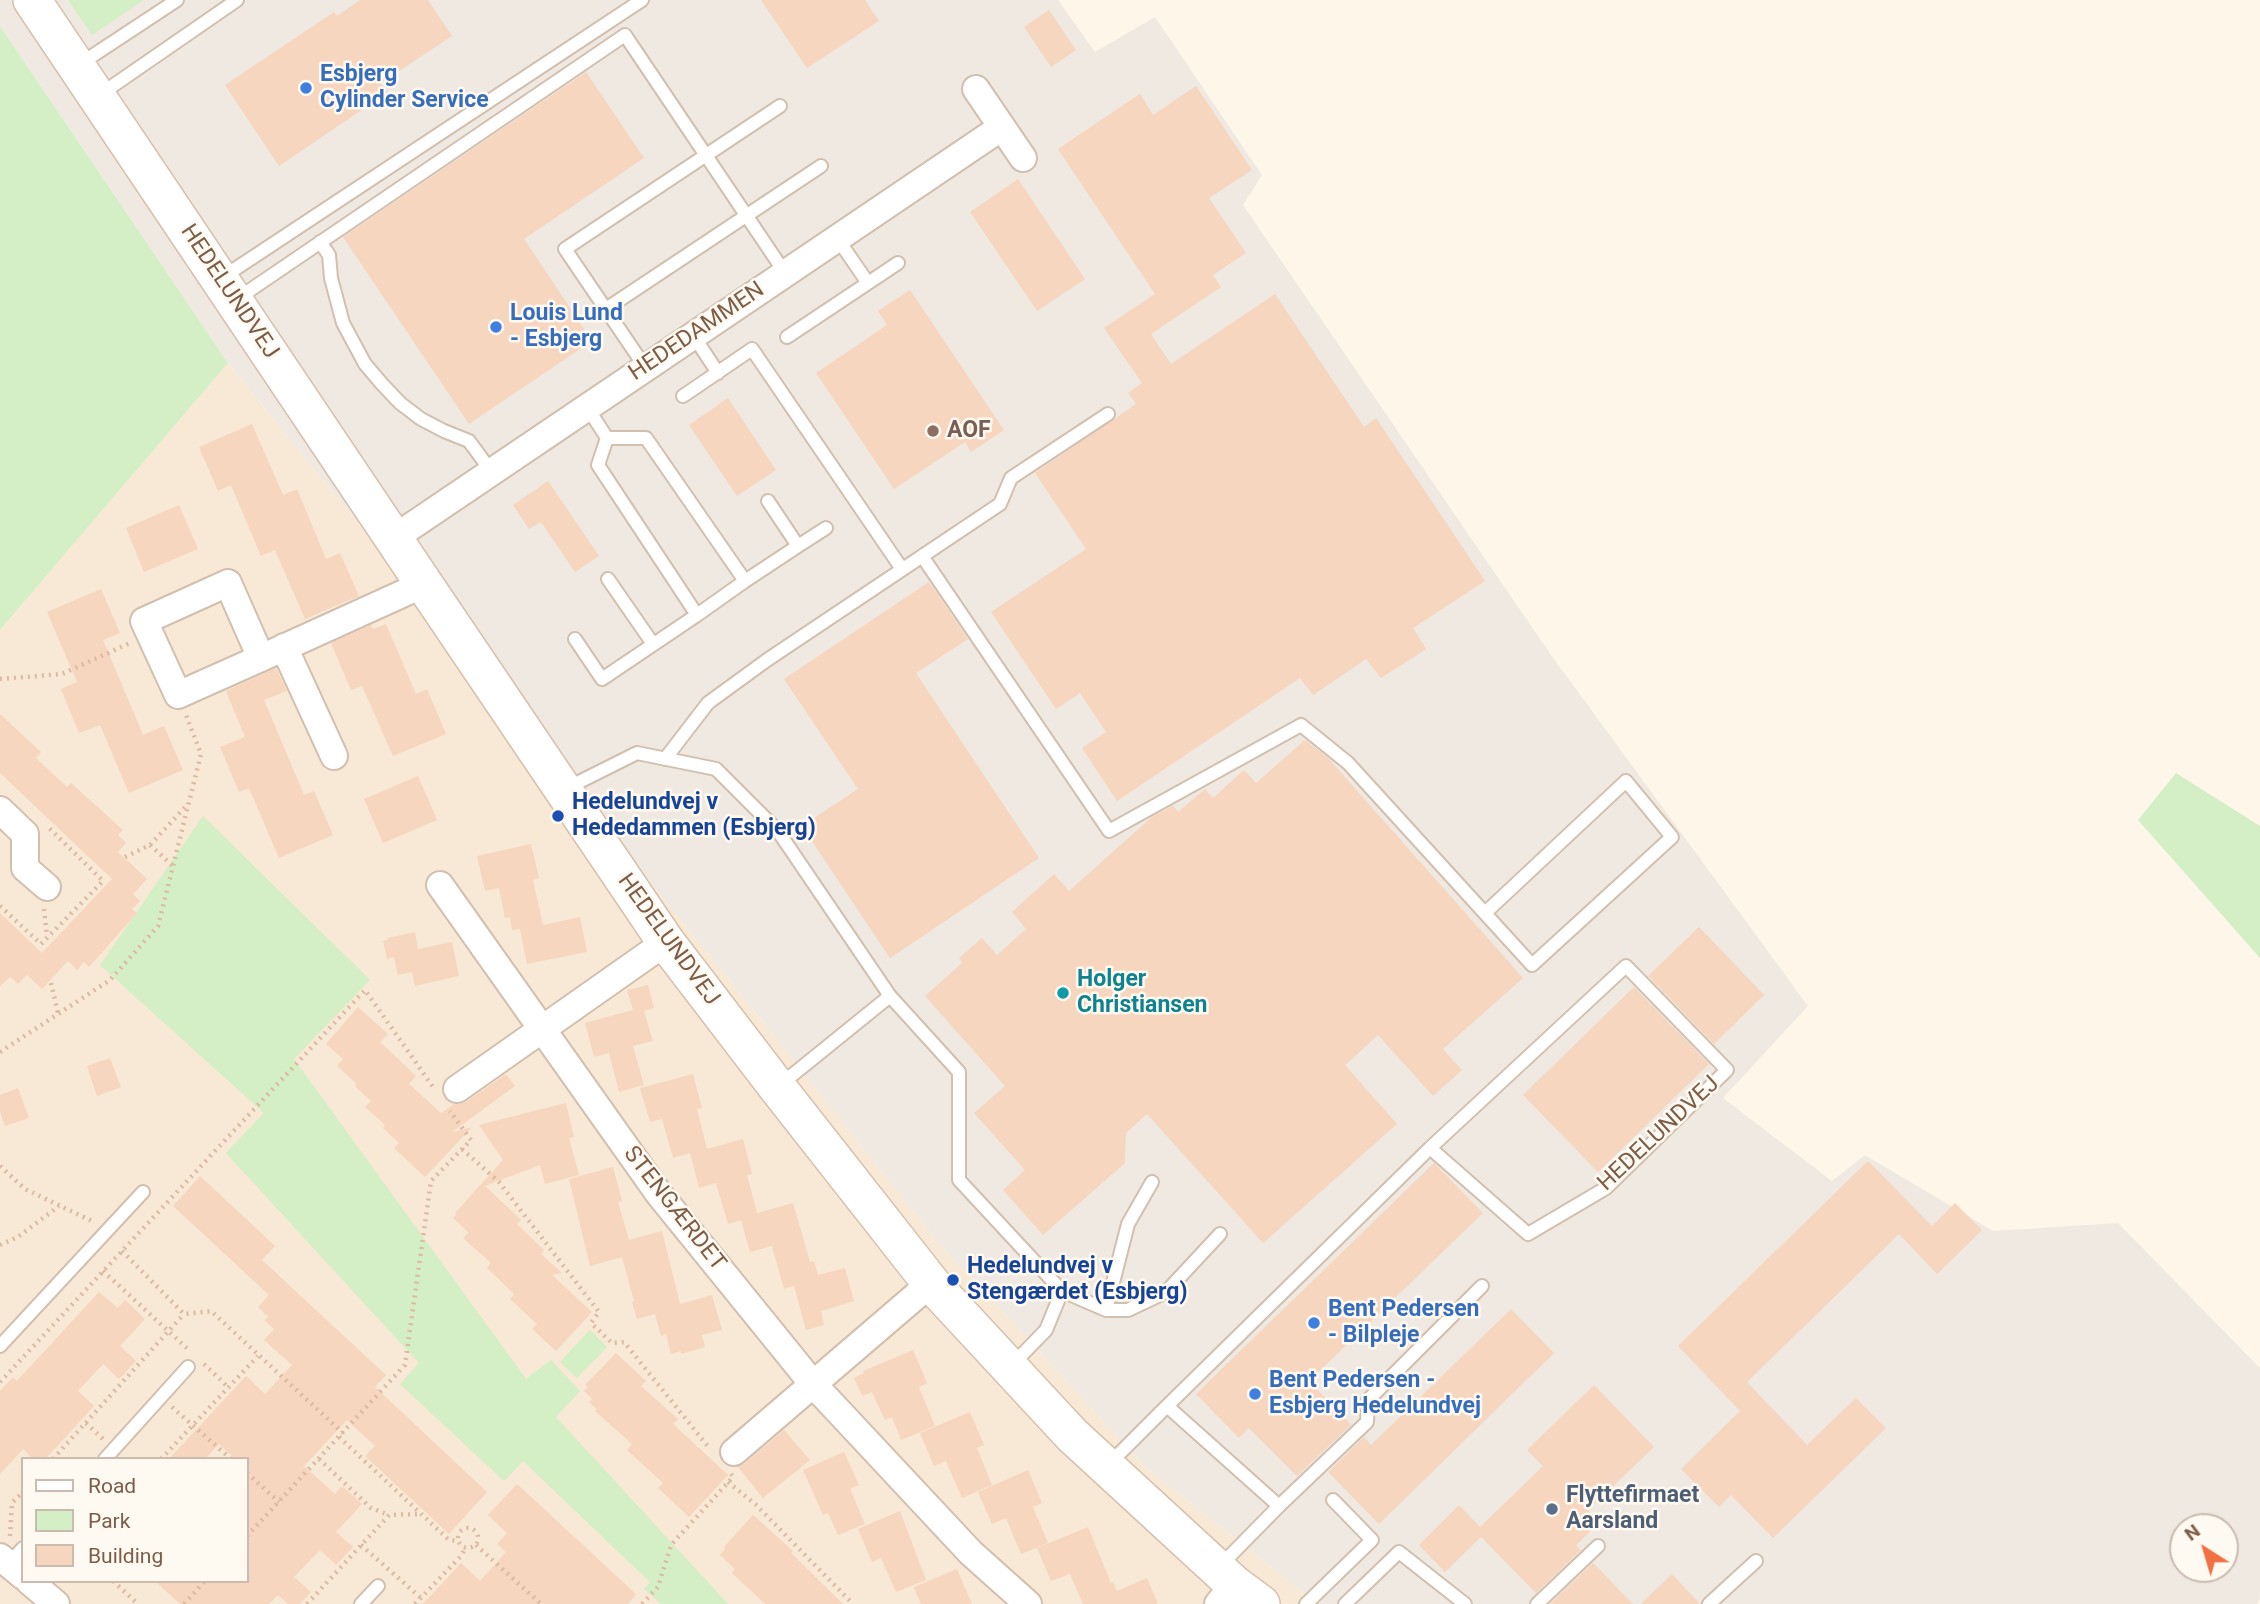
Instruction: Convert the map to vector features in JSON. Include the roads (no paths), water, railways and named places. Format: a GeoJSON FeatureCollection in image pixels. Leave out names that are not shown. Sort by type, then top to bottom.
{"type":"FeatureCollection","features":[{"type":"Feature","properties":{"kind":"street","name":"HEDELUNDVEJ"},"geometry":{"type":"LineString","coordinates":[[33,0],[666,942],[931,1283],[1072,1436],[1232,1590]]}},
{"type":"Feature","properties":{"kind":"street"},"geometry":{"type":"LineString","coordinates":[[976,89],[1023,158]]}},
{"type":"Feature","properties":{"kind":"street","name":"HEDEDAMMEN"},"geometry":{"type":"LineString","coordinates":[[394,538],[1002,127]]}},
{"type":"Feature","properties":{"kind":"street"},"geometry":{"type":"LineString","coordinates":[[334,756],[273,652],[228,583],[144,621],[178,695],[273,652],[424,584]]}},
{"type":"Feature","properties":{"kind":"street"},"geometry":{"type":"LineString","coordinates":[[0,810],[25,834],[24,868],[47,887]]}},
{"type":"Feature","properties":{"kind":"street","name":"STENGÆRDET"},"geometry":{"type":"LineString","coordinates":[[440,885],[659,1194],[813,1384],[971,1553],[1028,1604]]}},
{"type":"Feature","properties":{"kind":"street"},"geometry":{"type":"LineString","coordinates":[[447,1096],[666,942]]}},
{"type":"Feature","properties":{"kind":"street"},"geometry":{"type":"LineString","coordinates":[[725,1459],[931,1283]]}},
{"type":"Feature","properties":{"kind":"street"},"geometry":{"type":"LineString","coordinates":[[31,1583],[56,1604]]}},
{"type":"Feature","properties":{"kind":"lane"},"geometry":{"type":"LineString","coordinates":[[77,67],[177,0]]}},
{"type":"Feature","properties":{"kind":"lane"},"geometry":{"type":"LineString","coordinates":[[98,96],[237,0]]}},
{"type":"Feature","properties":{"kind":"lane"},"geometry":{"type":"LineString","coordinates":[[227,289],[642,0]]}},
{"type":"Feature","properties":{"kind":"lane"},"geometry":{"type":"LineString","coordinates":[[227,289],[320,242],[625,35],[785,273]]}},
{"type":"Feature","properties":{"kind":"lane"},"geometry":{"type":"LineString","coordinates":[[645,367],[565,249],[780,106]]}},
{"type":"Feature","properties":{"kind":"lane"},"geometry":{"type":"LineString","coordinates":[[606,309],[821,166]]}},
{"type":"Feature","properties":{"kind":"lane"},"geometry":{"type":"LineString","coordinates":[[837,238],[867,283]]}},
{"type":"Feature","properties":{"kind":"lane"},"geometry":{"type":"LineString","coordinates":[[320,242],[329,255],[331,278],[343,323],[365,364],[400,403],[444,431],[469,441],[491,471]]}},
{"type":"Feature","properties":{"kind":"lane"},"geometry":{"type":"LineString","coordinates":[[787,337],[898,263]]}},
{"type":"Feature","properties":{"kind":"lane"},"geometry":{"type":"LineString","coordinates":[[693,335],[718,373]]}},
{"type":"Feature","properties":{"kind":"lane"},"geometry":{"type":"LineString","coordinates":[[683,396],[752,349],[902,569]]}},
{"type":"Feature","properties":{"kind":"lane"},"geometry":{"type":"LineString","coordinates":[[587,406],[607,438]]}},
{"type":"Feature","properties":{"kind":"lane"},"geometry":{"type":"LineString","coordinates":[[664,759],[708,703],[767,660],[1000,504],[1011,478],[1108,414]]}},
{"type":"Feature","properties":{"kind":"lane"},"geometry":{"type":"LineString","coordinates":[[607,438],[646,438],[745,581]]}},
{"type":"Feature","properties":{"kind":"lane"},"geometry":{"type":"LineString","coordinates":[[607,438],[598,465],[697,615]]}},
{"type":"Feature","properties":{"kind":"lane"},"geometry":{"type":"LineString","coordinates":[[768,502],[798,546]]}},
{"type":"Feature","properties":{"kind":"lane"},"geometry":{"type":"LineString","coordinates":[[575,639],[602,680],[825,528]]}},
{"type":"Feature","properties":{"kind":"lane"},"geometry":{"type":"LineString","coordinates":[[922,556],[1108,831],[1301,725],[1348,763],[1532,965],[1672,837],[1626,781],[1485,913]]}},
{"type":"Feature","properties":{"kind":"lane"},"geometry":{"type":"LineString","coordinates":[[608,579],[653,644]]}},
{"type":"Feature","properties":{"kind":"lane"},"geometry":{"type":"LineString","coordinates":[[563,789],[637,753],[716,769],[778,831],[890,996],[959,1072],[959,1180],[1062,1291],[1106,1310],[1128,1310],[1166,1292],[1220,1234]]}},
{"type":"Feature","properties":{"kind":"lane","name":"HEDELUNDVEJ"},"geometry":{"type":"LineString","coordinates":[[1106,1467],[1430,1149],[1626,966],[1727,1070],[1605,1188],[1528,1234],[1430,1149]]}},
{"type":"Feature","properties":{"kind":"lane"},"geometry":{"type":"LineString","coordinates":[[778,1087],[890,996]]}},
{"type":"Feature","properties":{"kind":"lane"},"geometry":{"type":"LineString","coordinates":[[1106,1310],[1128,1224],[1152,1182]]}},
{"type":"Feature","properties":{"kind":"lane"},"geometry":{"type":"LineString","coordinates":[[0,1346],[143,1192]]}},
{"type":"Feature","properties":{"kind":"lane","name":"HEDELUNDVEJ"},"geometry":{"type":"LineString","coordinates":[[1232,1590],[1279,1506],[1367,1422],[1367,1400],[1482,1286]]}},
{"type":"Feature","properties":{"kind":"lane"},"geometry":{"type":"LineString","coordinates":[[1009,1368],[1046,1330],[1062,1291]]}},
{"type":"Feature","properties":{"kind":"lane"},"geometry":{"type":"LineString","coordinates":[[107,1457],[188,1367]]}},
{"type":"Feature","properties":{"kind":"lane"},"geometry":{"type":"LineString","coordinates":[[1167,1406],[1279,1506]]}},
{"type":"Feature","properties":{"kind":"lane"},"geometry":{"type":"LineString","coordinates":[[1306,1604],[1373,1540],[1333,1500]]}},
{"type":"Feature","properties":{"kind":"lane"},"geometry":{"type":"LineString","coordinates":[[1538,1604],[1598,1546]]}},
{"type":"Feature","properties":{"kind":"lane"},"geometry":{"type":"LineString","coordinates":[[1345,1604],[1399,1552],[1465,1604]]}},
{"type":"Feature","properties":{"kind":"lane"},"geometry":{"type":"LineString","coordinates":[[1709,1604],[1756,1561]]}},
{"type":"Feature","properties":{"kind":"lane"},"geometry":{"type":"LineString","coordinates":[[361,1604],[378,1586]]}},
{"type":"Feature","properties":{"kind":"place","name":"Esbjerg Cylinder Service"},"geometry":{"type":"Point","coordinates":[306,88]}},
{"type":"Feature","properties":{"kind":"place","name":"Louis Lund - Esbjerg"},"geometry":{"type":"Point","coordinates":[496,327]}},
{"type":"Feature","properties":{"kind":"place","name":"AOF"},"geometry":{"type":"Point","coordinates":[933,431]}},
{"type":"Feature","properties":{"kind":"place","name":"Hedelundvej v Hededammen (Esbjerg)"},"geometry":{"type":"Point","coordinates":[558,816]}},
{"type":"Feature","properties":{"kind":"place","name":"Holger Christiansen"},"geometry":{"type":"Point","coordinates":[1063,993]}},
{"type":"Feature","properties":{"kind":"place","name":"Hedelundvej v Stengærdet (Esbjerg)"},"geometry":{"type":"Point","coordinates":[953,1280]}},
{"type":"Feature","properties":{"kind":"place","name":"Bent Pedersen - Bilpleje"},"geometry":{"type":"Point","coordinates":[1314,1323]}},
{"type":"Feature","properties":{"kind":"place","name":"Bent Pedersen - Esbjerg Hedelundvej"},"geometry":{"type":"Point","coordinates":[1255,1394]}},
{"type":"Feature","properties":{"kind":"place","name":"Flyttefirmaet Aarsland"},"geometry":{"type":"Point","coordinates":[1552,1509]}}]}
